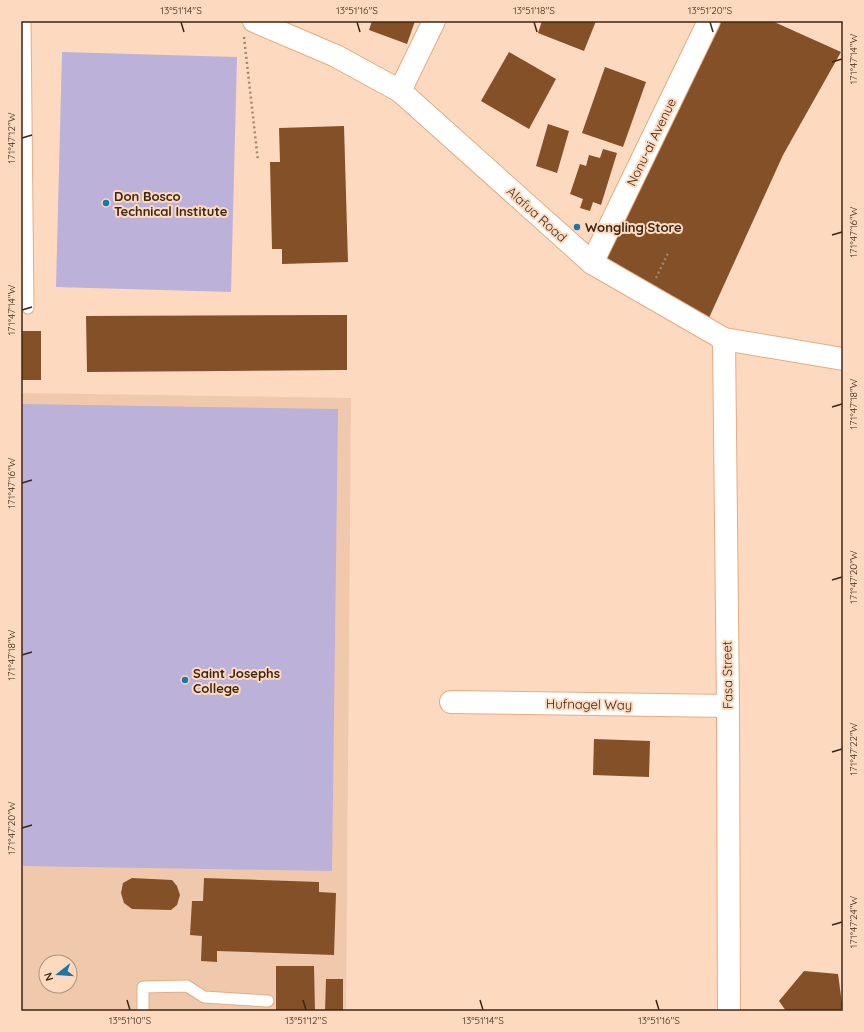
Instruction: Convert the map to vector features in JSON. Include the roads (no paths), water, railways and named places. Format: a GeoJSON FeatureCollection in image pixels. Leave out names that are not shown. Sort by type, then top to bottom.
{"type":"FeatureCollection","features":[{"type":"Feature","properties":{"kind":"street"},"geometry":{"type":"LineString","coordinates":[[400,91],[434,21]]}},
{"type":"Feature","properties":{"kind":"street","name":"Nonu-ai Avenue"},"geometry":{"type":"LineString","coordinates":[[592,263],[709,21]]}},
{"type":"Feature","properties":{"kind":"street","name":"Alafua Road"},"geometry":{"type":"LineString","coordinates":[[249,29],[336,56],[400,91],[592,263],[724,339],[843,359]]}},
{"type":"Feature","properties":{"kind":"street","name":"Fasa Street"},"geometry":{"type":"LineString","coordinates":[[724,339],[728,706],[729,1011]]}},
{"type":"Feature","properties":{"kind":"street","name":"Hufnagel Way"},"geometry":{"type":"LineString","coordinates":[[451,702],[728,706]]}},
{"type":"Feature","properties":{"kind":"lane"},"geometry":{"type":"LineString","coordinates":[[25,21],[24,205],[28,308]]}},
{"type":"Feature","properties":{"kind":"lane"},"geometry":{"type":"LineString","coordinates":[[143,1011],[143,987],[187,986],[204,997],[268,1001]]}},
{"type":"Feature","properties":{"kind":"place","name":"Don Bosco Technical Institute"},"geometry":{"type":"Point","coordinates":[106,203]}},
{"type":"Feature","properties":{"kind":"place","name":"Wongling Store"},"geometry":{"type":"Point","coordinates":[577,227]}},
{"type":"Feature","properties":{"kind":"place","name":"Saint Josephs College"},"geometry":{"type":"Point","coordinates":[185,680]}}]}
